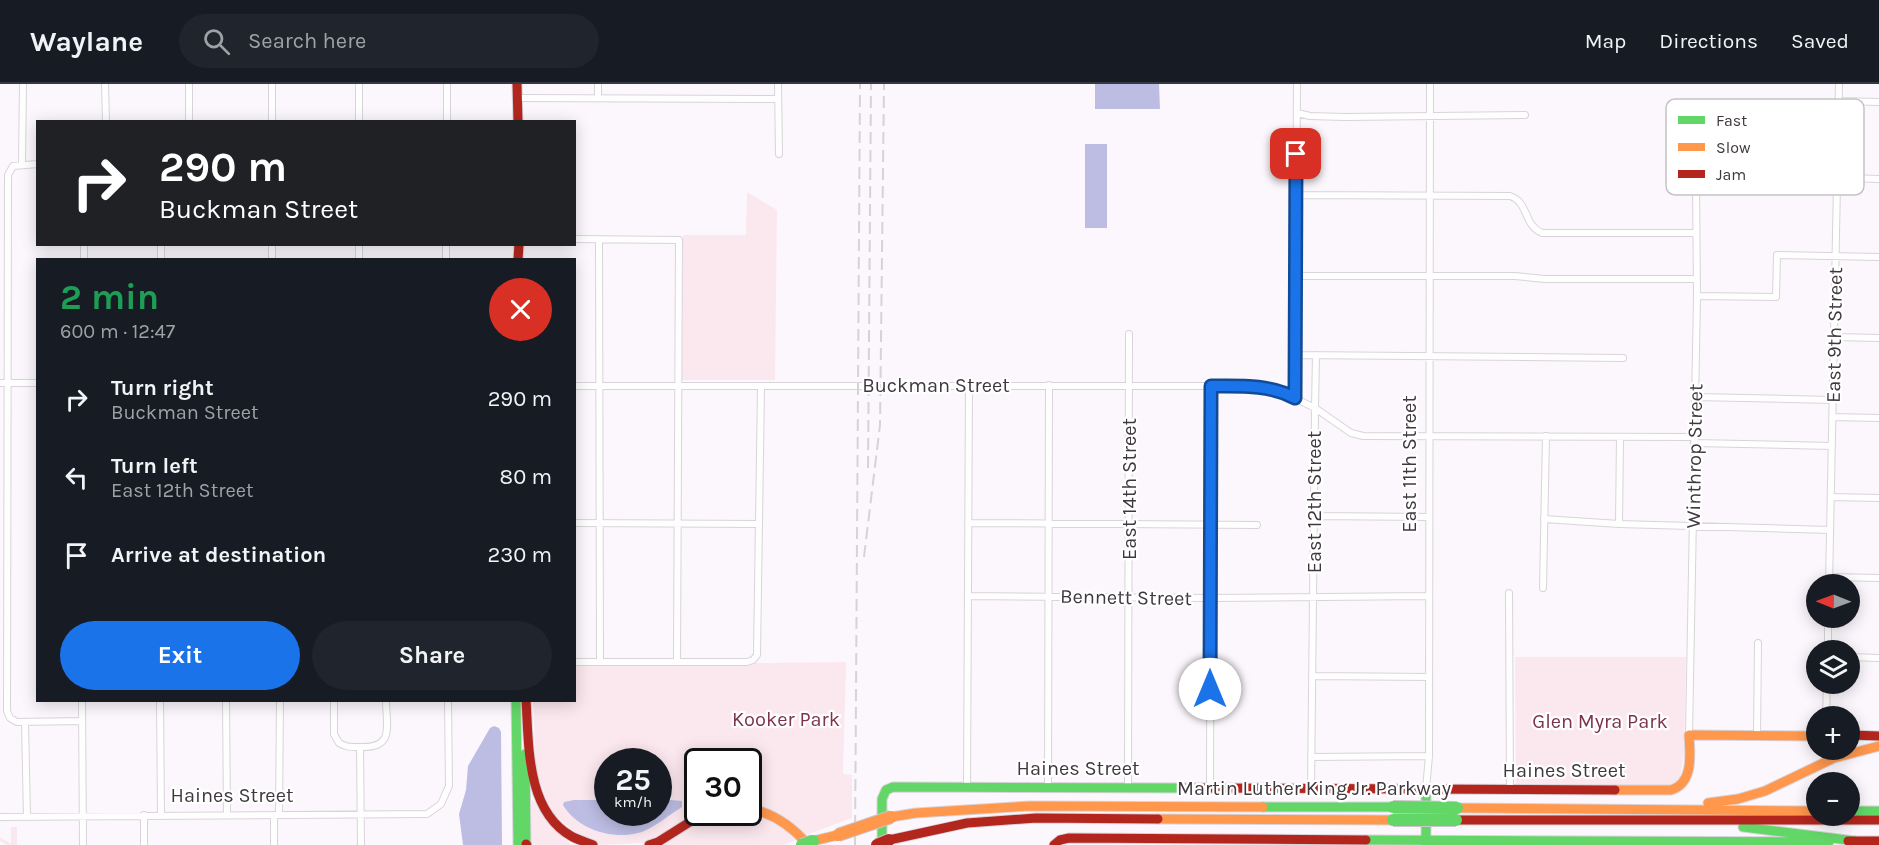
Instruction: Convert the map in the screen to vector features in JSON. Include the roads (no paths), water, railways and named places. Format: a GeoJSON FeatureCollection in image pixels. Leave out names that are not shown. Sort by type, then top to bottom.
{"type":"FeatureCollection","features":[{"type":"Feature","properties":{"kind":"main road"},"geometry":{"type":"LineString","coordinates":[[517,84],[518,120]]}},
{"type":"Feature","properties":{"kind":"main road"},"geometry":{"type":"LineString","coordinates":[[516,702],[518,830],[524,845]]}},
{"type":"Feature","properties":{"kind":"main road"},"geometry":{"type":"LineString","coordinates":[[524,845],[525,702]]}},
{"type":"Feature","properties":{"kind":"main road"},"geometry":{"type":"LineString","coordinates":[[525,702],[533,780],[537,796],[556,826],[581,845]]}},
{"type":"Feature","properties":{"kind":"main road"},"geometry":{"type":"LineString","coordinates":[[1689,735],[1806,736]]}},
{"type":"Feature","properties":{"kind":"main road","name":"Haines Street"},"geometry":{"type":"LineString","coordinates":[[883,843],[882,799],[889,788],[1676,790],[1681,788],[1686,780],[1689,735]]}},
{"type":"Feature","properties":{"kind":"main road"},"geometry":{"type":"LineString","coordinates":[[1860,735],[1879,736]]}},
{"type":"Feature","properties":{"kind":"main road"},"geometry":{"type":"LineString","coordinates":[[1649,809],[1724,801],[1751,795],[1772,788],[1834,758],[1879,746]]}},
{"type":"Feature","properties":{"kind":"main road","name":"East 11th Street"},"geometry":{"type":"LineString","coordinates":[[1426,789],[1426,842]]}},
{"type":"Feature","properties":{"kind":"main road","name":"Martin Luther King Jr. Parkway"},"geometry":{"type":"LineString","coordinates":[[810,844],[891,817],[1030,806],[1393,814]]}},
{"type":"Feature","properties":{"kind":"main road","name":"Martin Luther King Jr. Parkway"},"geometry":{"type":"LineString","coordinates":[[883,843],[967,824],[1036,818],[1457,814],[1649,809],[1806,811]]}},
{"type":"Feature","properties":{"kind":"main road"},"geometry":{"type":"LineString","coordinates":[[1860,811],[1879,811]]}},
{"type":"Feature","properties":{"kind":"main road"},"geometry":{"type":"LineString","coordinates":[[762,812],[786,823],[810,844]]}},
{"type":"Feature","properties":{"kind":"main road","name":"Martin Luther King Jr. Parkway"},"geometry":{"type":"LineString","coordinates":[[1457,814],[1700,821],[1879,820]]}},
{"type":"Feature","properties":{"kind":"main road"},"geometry":{"type":"LineString","coordinates":[[1700,821],[1816,838],[1855,841]]}},
{"type":"Feature","properties":{"kind":"main road"},"geometry":{"type":"LineString","coordinates":[[649,845],[684,826]]}},
{"type":"Feature","properties":{"kind":"main road"},"geometry":{"type":"LineString","coordinates":[[569,836],[593,845]]}},
{"type":"Feature","properties":{"kind":"main road"},"geometry":{"type":"LineString","coordinates":[[1054,845],[1060,840],[1069,838],[1127,842],[1879,841]]}},
{"type":"Feature","properties":{"kind":"street"},"geometry":{"type":"LineString","coordinates":[[22,164],[23,84]]}},
{"type":"Feature","properties":{"kind":"street"},"geometry":{"type":"LineString","coordinates":[[105,84],[106,120]]}},
{"type":"Feature","properties":{"kind":"street"},"geometry":{"type":"LineString","coordinates":[[189,84],[189,120]]}},
{"type":"Feature","properties":{"kind":"street"},"geometry":{"type":"LineString","coordinates":[[272,84],[272,120]]}},
{"type":"Feature","properties":{"kind":"street"},"geometry":{"type":"LineString","coordinates":[[360,84],[360,120]]}},
{"type":"Feature","properties":{"kind":"street"},"geometry":{"type":"LineString","coordinates":[[447,84],[447,120]]}},
{"type":"Feature","properties":{"kind":"street"},"geometry":{"type":"LineString","coordinates":[[598,84],[598,99]]}},
{"type":"Feature","properties":{"kind":"street"},"geometry":{"type":"LineString","coordinates":[[778,84],[779,154]]}},
{"type":"Feature","properties":{"kind":"street"},"geometry":{"type":"LineString","coordinates":[[1295,398],[1297,84]]}},
{"type":"Feature","properties":{"kind":"street","name":"East 11th Street"},"geometry":{"type":"LineString","coordinates":[[1426,789],[1429,756],[1430,84]]}},
{"type":"Feature","properties":{"kind":"street"},"geometry":{"type":"LineString","coordinates":[[518,98],[778,99]]}},
{"type":"Feature","properties":{"kind":"street"},"geometry":{"type":"LineString","coordinates":[[1864,102],[1879,102]]}},
{"type":"Feature","properties":{"kind":"street"},"geometry":{"type":"LineString","coordinates":[[1297,113],[1310,116],[1525,115]]}},
{"type":"Feature","properties":{"kind":"street"},"geometry":{"type":"LineString","coordinates":[[36,164],[13,166],[8,175],[7,711],[10,718],[25,722],[82,722]]}},
{"type":"Feature","properties":{"kind":"street"},"geometry":{"type":"LineString","coordinates":[[1864,179],[1879,179]]}},
{"type":"Feature","properties":{"kind":"street"},"geometry":{"type":"LineString","coordinates":[[1296,195],[1510,196],[1522,203],[1530,224],[1542,232],[1696,234]]}},
{"type":"Feature","properties":{"kind":"street","name":"Winthrop Street"},"geometry":{"type":"LineString","coordinates":[[1689,735],[1697,296],[1695,195]]}},
{"type":"Feature","properties":{"kind":"street","name":"East 9th Street"},"geometry":{"type":"LineString","coordinates":[[1829,574],[1838,195]]}},
{"type":"Feature","properties":{"kind":"street"},"geometry":{"type":"LineString","coordinates":[[576,239],[679,240],[677,662]]}},
{"type":"Feature","properties":{"kind":"street"},"geometry":{"type":"LineString","coordinates":[[599,240],[600,662]]}},
{"type":"Feature","properties":{"kind":"street"},"geometry":{"type":"LineString","coordinates":[[1697,296],[1776,297],[1777,255],[1879,257]]}},
{"type":"Feature","properties":{"kind":"street"},"geometry":{"type":"LineString","coordinates":[[1296,276],[1696,279]]}},
{"type":"Feature","properties":{"kind":"street","name":"East 14th Street"},"geometry":{"type":"LineString","coordinates":[[1128,787],[1129,334]]}},
{"type":"Feature","properties":{"kind":"street"},"geometry":{"type":"LineString","coordinates":[[1834,337],[1879,338]]}},
{"type":"Feature","properties":{"kind":"street"},"geometry":{"type":"LineString","coordinates":[[1295,355],[1623,358]]}},
{"type":"Feature","properties":{"kind":"street"},"geometry":{"type":"LineString","coordinates":[[1316,355],[1315,408],[1352,433],[1363,436],[1620,437],[1832,446]]}},
{"type":"Feature","properties":{"kind":"street"},"geometry":{"type":"LineString","coordinates":[[0,383],[36,383]]}},
{"type":"Feature","properties":{"kind":"street"},"geometry":{"type":"LineString","coordinates":[[967,787],[969,385]]}},
{"type":"Feature","properties":{"kind":"street"},"geometry":{"type":"LineString","coordinates":[[1048,385],[1048,788]]}},
{"type":"Feature","properties":{"kind":"street","name":"Buckman Street"},"geometry":{"type":"LineString","coordinates":[[576,386],[1211,386],[1262,387],[1295,398]]}},
{"type":"Feature","properties":{"kind":"street"},"geometry":{"type":"LineString","coordinates":[[1210,788],[1211,386]]}},
{"type":"Feature","properties":{"kind":"street"},"geometry":{"type":"LineString","coordinates":[[576,662],[747,662],[753,660],[757,655],[760,387]]}},
{"type":"Feature","properties":{"kind":"street"},"geometry":{"type":"LineString","coordinates":[[1695,397],[1833,400]]}},
{"type":"Feature","properties":{"kind":"street","name":"East 12th Street"},"geometry":{"type":"LineString","coordinates":[[1295,398],[1315,408],[1311,789]]}},
{"type":"Feature","properties":{"kind":"street"},"geometry":{"type":"LineString","coordinates":[[1832,417],[1879,418]]}},
{"type":"Feature","properties":{"kind":"street"},"geometry":{"type":"LineString","coordinates":[[1543,588],[1546,436]]}},
{"type":"Feature","properties":{"kind":"street"},"geometry":{"type":"LineString","coordinates":[[1619,524],[1620,437]]}},
{"type":"Feature","properties":{"kind":"street"},"geometry":{"type":"LineString","coordinates":[[1831,497],[1879,498]]}},
{"type":"Feature","properties":{"kind":"street"},"geometry":{"type":"LineString","coordinates":[[1314,516],[1429,517]]}},
{"type":"Feature","properties":{"kind":"street"},"geometry":{"type":"LineString","coordinates":[[1544,519],[1619,524],[1830,530]]}},
{"type":"Feature","properties":{"kind":"street"},"geometry":{"type":"LineString","coordinates":[[576,523],[758,524]]}},
{"type":"Feature","properties":{"kind":"street"},"geometry":{"type":"LineString","coordinates":[[968,523],[1257,525]]}},
{"type":"Feature","properties":{"kind":"street"},"geometry":{"type":"LineString","coordinates":[[1860,578],[1879,578]]}},
{"type":"Feature","properties":{"kind":"street"},"geometry":{"type":"LineString","coordinates":[[1509,593],[1510,789]]}},
{"type":"Feature","properties":{"kind":"street","name":"Bennett Street"},"geometry":{"type":"LineString","coordinates":[[968,596],[1211,598],[1428,596]]}},
{"type":"Feature","properties":{"kind":"street"},"geometry":{"type":"LineString","coordinates":[[1757,736],[1758,643]]}},
{"type":"Feature","properties":{"kind":"street"},"geometry":{"type":"LineString","coordinates":[[1860,657],[1879,658]]}},
{"type":"Feature","properties":{"kind":"street"},"geometry":{"type":"LineString","coordinates":[[1312,676],[1429,677]]}},
{"type":"Feature","properties":{"kind":"street"},"geometry":{"type":"LineString","coordinates":[[82,702],[82,845]]}},
{"type":"Feature","properties":{"kind":"street"},"geometry":{"type":"LineString","coordinates":[[160,702],[161,815]]}},
{"type":"Feature","properties":{"kind":"street"},"geometry":{"type":"LineString","coordinates":[[226,702],[227,815]]}},
{"type":"Feature","properties":{"kind":"street"},"geometry":{"type":"LineString","coordinates":[[274,845],[280,702]]}},
{"type":"Feature","properties":{"kind":"street"},"geometry":{"type":"LineString","coordinates":[[334,702],[336,739],[343,746],[360,747],[378,746],[384,739],[386,702]]}},
{"type":"Feature","properties":{"kind":"street","name":"Haines Street"},"geometry":{"type":"LineString","coordinates":[[0,817],[427,813],[441,804],[449,786],[448,702]]}},
{"type":"Feature","properties":{"kind":"street"},"geometry":{"type":"LineString","coordinates":[[25,722],[27,817]]}},
{"type":"Feature","properties":{"kind":"street"},"geometry":{"type":"LineString","coordinates":[[360,747],[361,845]]}},
{"type":"Feature","properties":{"kind":"street"},"geometry":{"type":"LineString","coordinates":[[1311,757],[1429,756]]}},
{"type":"Feature","properties":{"kind":"street"},"geometry":{"type":"LineString","coordinates":[[144,815],[144,845]]}},
{"type":"Feature","properties":{"kind":"water"},"geometry":{"type":"Polygon","coordinates":[[[1095,84],[1159,84],[1160,109],[1095,109],[1095,84]]]}},
{"type":"Feature","properties":{"kind":"water"},"geometry":{"type":"Polygon","coordinates":[[[1085,144],[1107,144],[1107,228],[1085,228],[1085,144]]]}},
{"type":"Feature","properties":{"kind":"water"},"geometry":{"type":"Polygon","coordinates":[[[494,726],[501,732],[502,845],[463,845],[459,814],[466,790],[468,766],[490,728],[494,726]]]}},
{"type":"Feature","properties":{"kind":"water"},"geometry":{"type":"Polygon","coordinates":[[[594,800],[594,826],[654,826],[642,832],[620,835],[598,831],[578,821],[563,805],[564,802],[594,800]]]}},
{"type":"Feature","properties":{"kind":"water"},"geometry":{"type":"Polygon","coordinates":[[[672,800],[682,801],[682,807],[672,814],[672,800]]]}},
{"type":"Feature","properties":{"kind":"railway"},"geometry":{"type":"LineString","coordinates":[[855,845],[860,84]]}},
{"type":"Feature","properties":{"kind":"railway"},"geometry":{"type":"LineString","coordinates":[[868,468],[871,84]]}},
{"type":"Feature","properties":{"kind":"railway"},"geometry":{"type":"LineString","coordinates":[[864,557],[880,425],[884,84]]}},
{"type":"Feature","properties":{"kind":"park label","name":"Kooker Park"},"geometry":{"type":"Point","coordinates":[786,719]}},
{"type":"Feature","properties":{"kind":"park label","name":"Glen Myra Park"},"geometry":{"type":"Point","coordinates":[1600,721]}}]}
